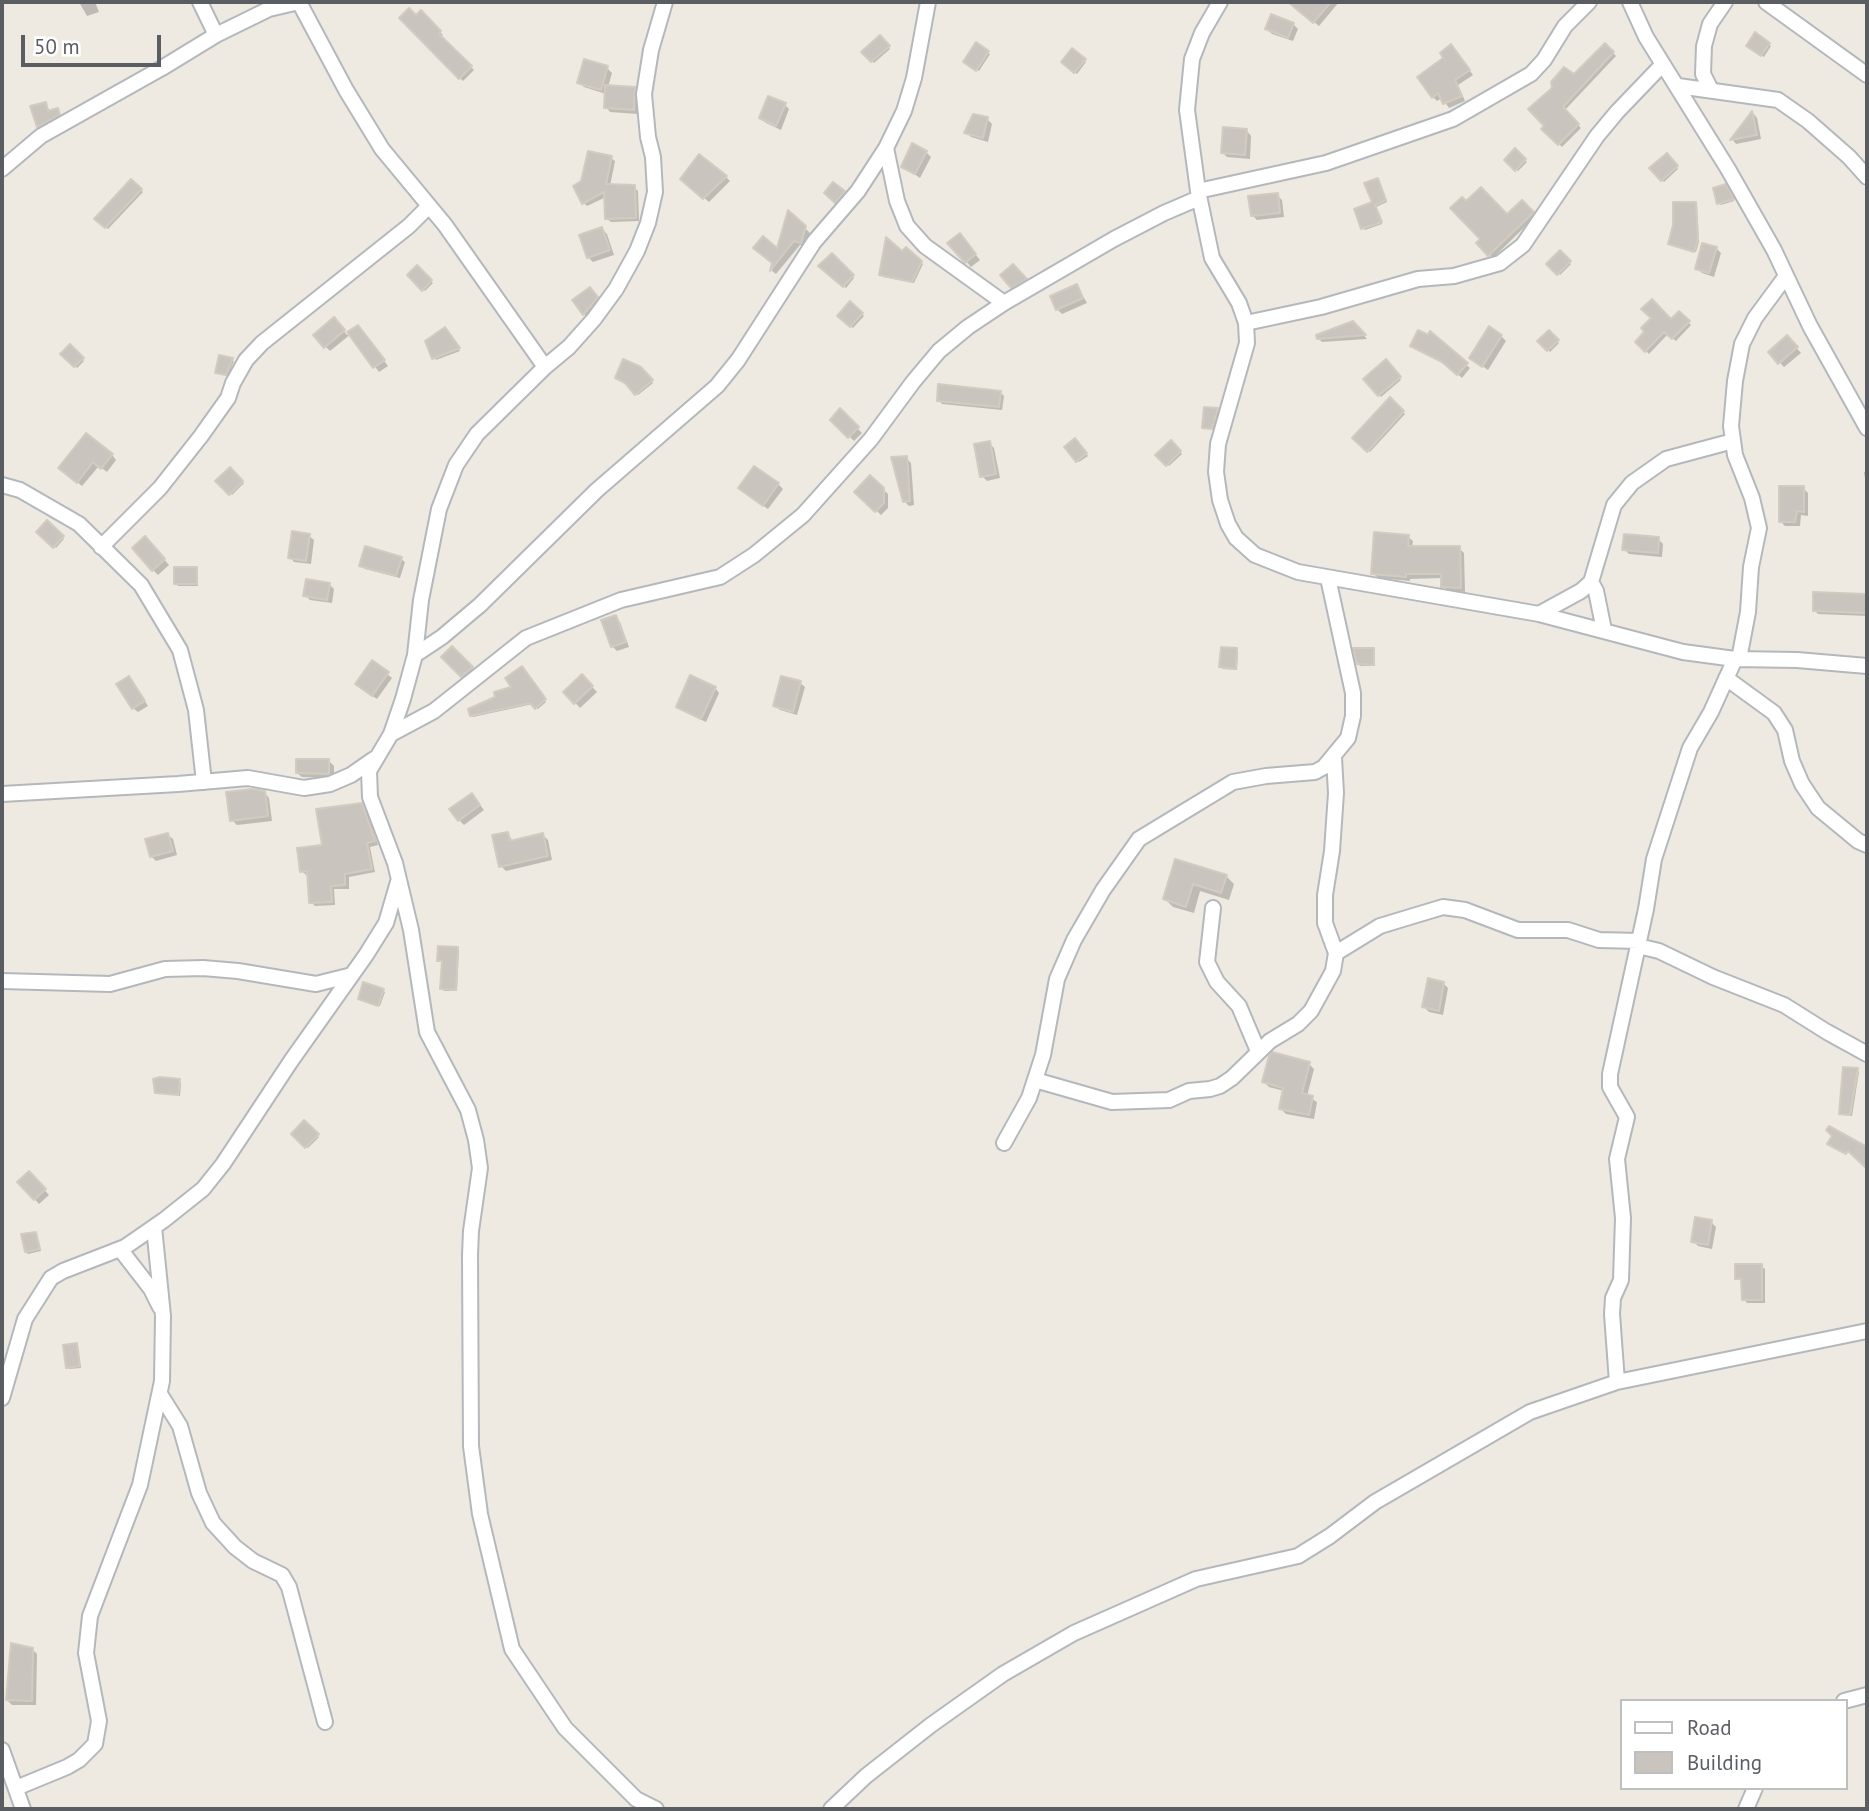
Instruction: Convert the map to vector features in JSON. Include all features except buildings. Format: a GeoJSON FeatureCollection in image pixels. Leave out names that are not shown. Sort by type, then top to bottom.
{"type":"FeatureCollection","features":[{"type":"Feature","properties":{"kind":"street"},"geometry":{"type":"LineString","coordinates":[[200,2],[216,35]]}},
{"type":"Feature","properties":{"kind":"street"},"geometry":{"type":"LineString","coordinates":[[2,169],[41,136],[216,35],[269,9],[299,2],[346,90],[382,149],[477,268],[545,368]]}},
{"type":"Feature","properties":{"kind":"street"},"geometry":{"type":"LineString","coordinates":[[656,1809],[636,1799],[565,1728],[512,1649],[480,1514],[471,1446],[470,1255],[480,1168],[477,1140],[468,1110],[427,1032],[411,930],[399,880],[370,797],[369,771],[391,734],[415,655],[421,600],[436,521],[456,464],[477,434],[569,347],[616,289],[637,251],[648,223],[655,192],[644,94],[651,50],[665,2]]}},
{"type":"Feature","properties":{"kind":"street"},"geometry":{"type":"LineString","coordinates":[[415,655],[480,605],[597,490],[717,386],[738,360],[814,242],[858,191],[886,148],[904,111],[914,78],[929,2]]}},
{"type":"Feature","properties":{"kind":"street"},"geometry":{"type":"LineString","coordinates":[[1220,2],[1202,33],[1192,59],[1188,110],[1199,195],[1212,258],[1239,303],[1246,323],[1247,343],[1219,444],[1216,472],[1220,500],[1236,538],[1255,555],[1298,572],[1539,614],[1683,652],[1737,659],[1797,660],[1867,666]]}},
{"type":"Feature","properties":{"kind":"street"},"geometry":{"type":"LineString","coordinates":[[391,734],[434,711],[526,638],[621,600],[720,577],[754,555],[803,515],[871,439],[939,351],[1003,303],[1114,239],[1199,195],[1326,163],[1453,119],[1531,74],[1544,60],[1565,26],[1589,2]]}},
{"type":"Feature","properties":{"kind":"street"},"geometry":{"type":"LineString","coordinates":[[1630,2],[1646,37],[1728,169],[1867,428]]}},
{"type":"Feature","properties":{"kind":"street"},"geometry":{"type":"LineString","coordinates":[[1712,90],[1703,74],[1704,46],[1710,24],[1725,2]]}},
{"type":"Feature","properties":{"kind":"street"},"geometry":{"type":"LineString","coordinates":[[1766,2],[1867,75]]}},
{"type":"Feature","properties":{"kind":"street"},"geometry":{"type":"LineString","coordinates":[[1246,323],[1321,307],[1418,279],[1454,276],[1500,263],[1523,245],[1597,136],[1616,112],[1663,64]]}},
{"type":"Feature","properties":{"kind":"street"},"geometry":{"type":"LineString","coordinates":[[1678,86],[1778,100],[1808,121],[1849,157],[1867,177]]}},
{"type":"Feature","properties":{"kind":"street"},"geometry":{"type":"LineString","coordinates":[[886,148],[897,201],[907,226],[925,246],[1003,303]]}},
{"type":"Feature","properties":{"kind":"street"},"geometry":{"type":"LineString","coordinates":[[102,547],[160,488],[185,457],[228,398],[246,360],[262,343],[409,226],[429,206]]}},
{"type":"Feature","properties":{"kind":"street"},"geometry":{"type":"LineString","coordinates":[[1617,1382],[1612,1314],[1613,1298],[1621,1280],[1623,1218],[1617,1158],[1628,1117],[1610,1087],[1610,1074],[1639,944],[1654,859],[1690,748],[1737,659],[1748,612],[1751,567],[1759,528],[1752,498],[1735,455],[1731,426],[1735,381],[1742,344],[1755,318],[1786,276]]}},
{"type":"Feature","properties":{"kind":"street"},"geometry":{"type":"LineString","coordinates":[[1539,614],[1581,591],[1591,582],[1614,505],[1632,483],[1666,459],[1733,441]]}},
{"type":"Feature","properties":{"kind":"street"},"geometry":{"type":"LineString","coordinates":[[2,485],[20,490],[79,524],[141,586],[180,650],[196,710],[204,782]]}},
{"type":"Feature","properties":{"kind":"street"},"geometry":{"type":"LineString","coordinates":[[1004,1143],[1029,1098],[1043,1055],[1058,979],[1073,940],[1103,890],[1139,839],[1233,782],[1315,772],[1334,758],[1348,738],[1353,716],[1353,694],[1328,578]]}},
{"type":"Feature","properties":{"kind":"street"},"geometry":{"type":"LineString","coordinates":[[1591,582],[1596,591],[1604,630]]}},
{"type":"Feature","properties":{"kind":"street"},"geometry":{"type":"LineString","coordinates":[[1726,678],[1773,713],[1785,730],[1802,784],[1818,808],[1858,841],[1867,845]]}},
{"type":"Feature","properties":{"kind":"street"},"geometry":{"type":"LineString","coordinates":[[2,794],[248,778],[304,788],[330,784],[351,775],[375,758]]}},
{"type":"Feature","properties":{"kind":"street"},"geometry":{"type":"LineString","coordinates":[[1035,1080],[1112,1102],[1169,1100],[1189,1091],[1210,1090],[1232,1078],[1258,1051],[1298,1024],[1311,1011],[1333,971],[1336,953],[1325,923],[1325,895],[1332,851],[1336,793],[1334,758]]}},
{"type":"Feature","properties":{"kind":"street"},"geometry":{"type":"LineString","coordinates":[[2,1398],[7,1355],[25,1319],[51,1278],[120,1249],[155,1227],[203,1189],[223,1164],[386,923],[399,880]]}},
{"type":"Feature","properties":{"kind":"street"},"geometry":{"type":"LineString","coordinates":[[1336,953],[1380,926],[1443,907],[1465,910],[1518,930],[1568,930],[1599,940],[1639,944],[1660,951],[1713,977],[1784,1005],[1867,1054]]}},
{"type":"Feature","properties":{"kind":"street"},"geometry":{"type":"LineString","coordinates":[[1213,908],[1207,962],[1211,974],[1239,1006],[1258,1051]]}},
{"type":"Feature","properties":{"kind":"street"},"geometry":{"type":"LineString","coordinates":[[2,981],[110,984],[165,969],[203,968],[316,984],[352,975]]}},
{"type":"Feature","properties":{"kind":"street"},"geometry":{"type":"LineString","coordinates":[[16,1788],[67,1767],[79,1760],[95,1744],[99,1721],[86,1653],[90,1616],[140,1485],[144,1457],[160,1394],[163,1314],[155,1227]]}},
{"type":"Feature","properties":{"kind":"street"},"geometry":{"type":"LineString","coordinates":[[120,1249],[151,1289],[163,1314]]}},
{"type":"Feature","properties":{"kind":"street"},"geometry":{"type":"LineString","coordinates":[[831,1809],[866,1776],[931,1726],[1003,1674],[1074,1633],[1196,1578],[1298,1556],[1375,1502],[1530,1412],[1617,1382],[1867,1331]]}},
{"type":"Feature","properties":{"kind":"street"},"geometry":{"type":"LineString","coordinates":[[160,1394],[180,1426],[200,1493],[213,1522],[235,1547],[253,1561],[282,1575],[289,1587],[325,1723]]}},
{"type":"Feature","properties":{"kind":"street"},"geometry":{"type":"LineString","coordinates":[[1848,1700],[1867,1695]]}},
{"type":"Feature","properties":{"kind":"street"},"geometry":{"type":"LineString","coordinates":[[2,1750],[23,1809]]}},
{"type":"Feature","properties":{"kind":"street"},"geometry":{"type":"LineString","coordinates":[[1746,1809],[1754,1790]]}}]}
